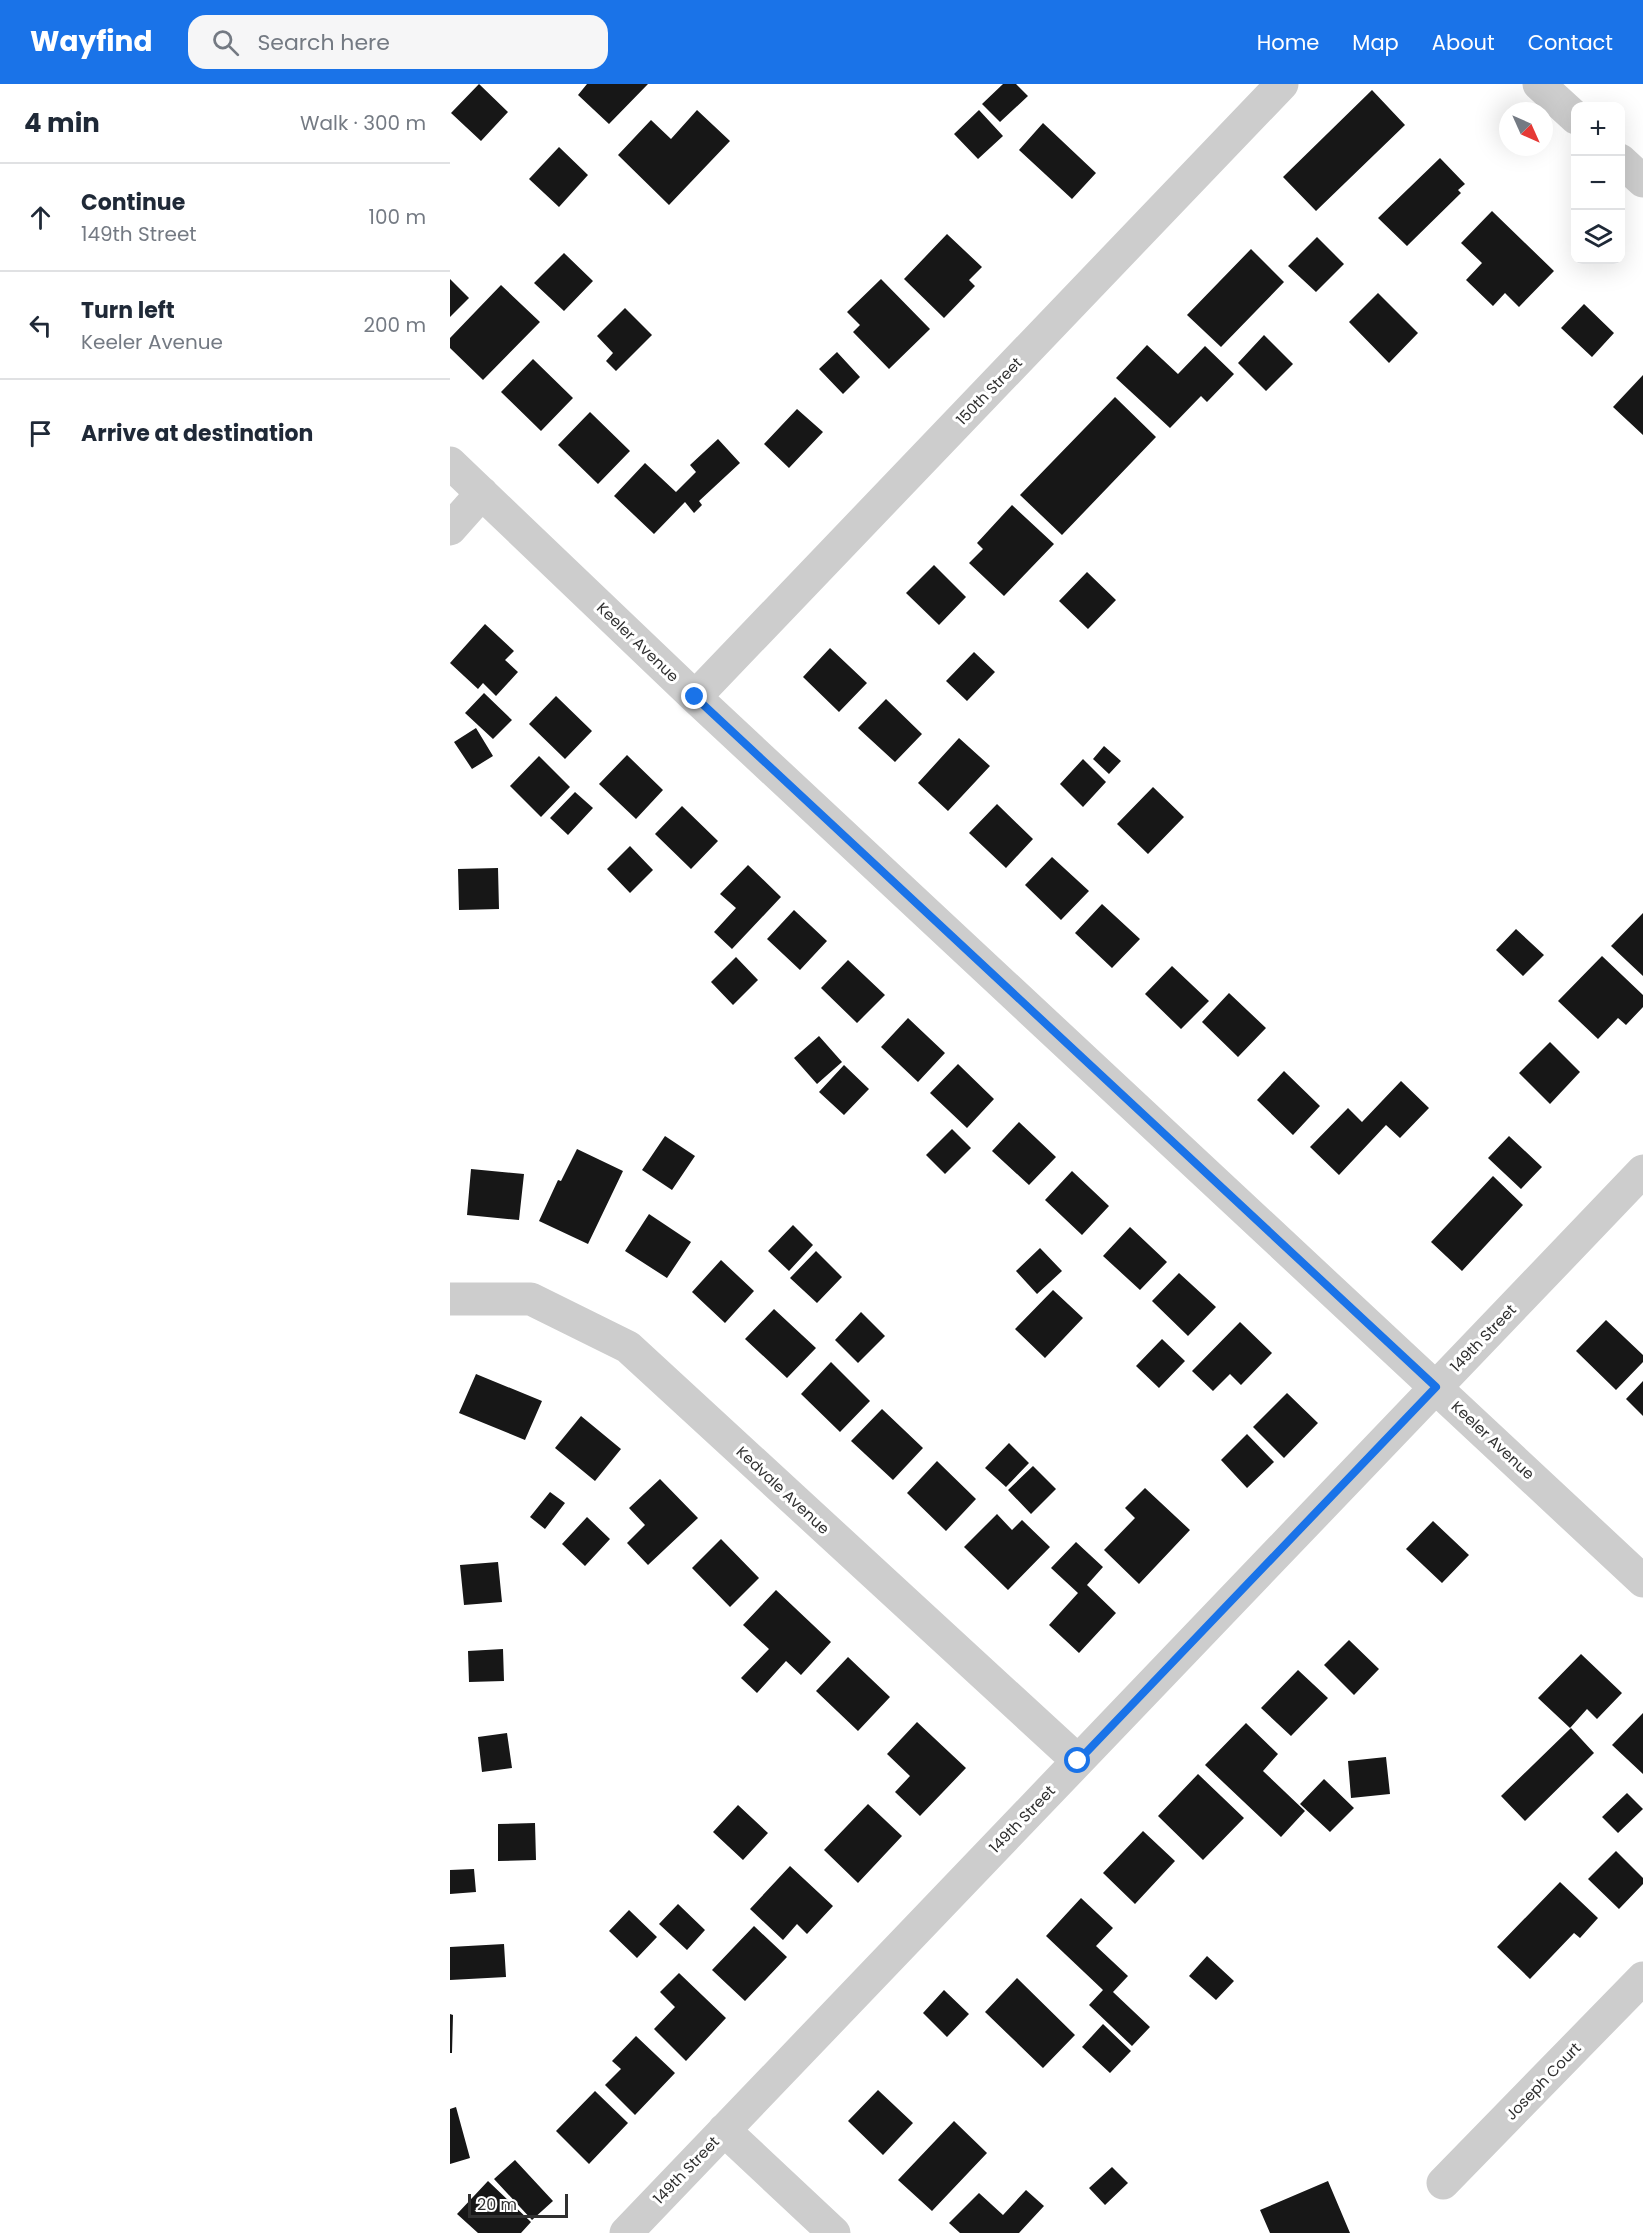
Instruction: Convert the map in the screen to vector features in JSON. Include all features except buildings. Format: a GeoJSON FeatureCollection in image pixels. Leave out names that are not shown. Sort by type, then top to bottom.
{"type":"FeatureCollection","features":[{"type":"Feature","properties":{"kind":"street","name":"150th Street"},"geometry":{"type":"LineString","coordinates":[[695,697],[1282,84]]}},
{"type":"Feature","properties":{"kind":"street"},"geometry":{"type":"LineString","coordinates":[[1539,84],[1571,114]]}},
{"type":"Feature","properties":{"kind":"street"},"geometry":{"type":"LineString","coordinates":[[1625,165],[1643,181]]}},
{"type":"Feature","properties":{"kind":"street","name":"Keeler Avenue"},"geometry":{"type":"LineString","coordinates":[[450,463],[695,697],[1643,1581]]}},
{"type":"Feature","properties":{"kind":"street"},"geometry":{"type":"LineString","coordinates":[[450,529],[482,493]]}},
{"type":"Feature","properties":{"kind":"street","name":"149th Street"},"geometry":{"type":"LineString","coordinates":[[626,2233],[1643,1171]]}},
{"type":"Feature","properties":{"kind":"street","name":"Kedvale Avenue"},"geometry":{"type":"LineString","coordinates":[[450,1299],[531,1299],[628,1347],[1078,1761]]}},
{"type":"Feature","properties":{"kind":"street","name":"Joseph Court"},"geometry":{"type":"LineString","coordinates":[[1443,2183],[1643,1978]]}},
{"type":"Feature","properties":{"kind":"street"},"geometry":{"type":"LineString","coordinates":[[724,2130],[834,2233]]}},
{"type":"Feature","properties":{"kind":"route"},"geometry":{"type":"LineString","coordinates":[[695,697],[1436,1387],[1078,1761]]}}]}
